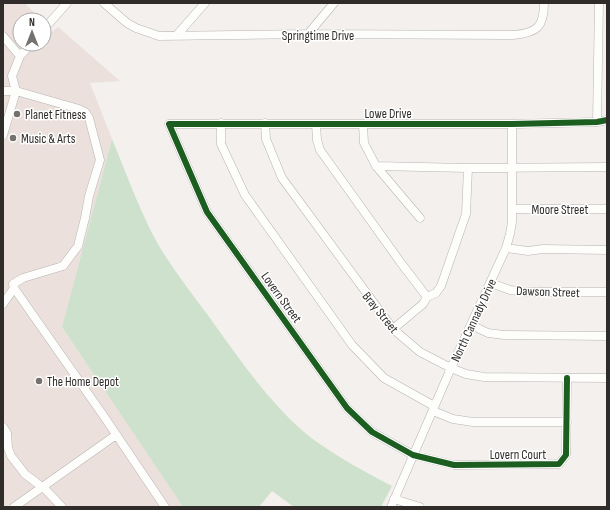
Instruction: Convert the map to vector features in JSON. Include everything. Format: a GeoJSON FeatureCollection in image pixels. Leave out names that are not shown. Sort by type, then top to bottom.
{"type":"FeatureCollection","features":[{"type":"Feature","properties":{"kind":"street"},"geometry":{"type":"LineString","coordinates":[[52,20],[67,3]]}},
{"type":"Feature","properties":{"kind":"street","name":"Springtime Drive"},"geometry":{"type":"LineString","coordinates":[[104,3],[126,23],[159,36],[526,34],[533,31],[539,25],[543,18],[544,3]]}},
{"type":"Feature","properties":{"kind":"street"},"geometry":{"type":"LineString","coordinates":[[176,36],[205,3]]}},
{"type":"Feature","properties":{"kind":"street"},"geometry":{"type":"LineString","coordinates":[[308,34],[334,3]]}},
{"type":"Feature","properties":{"kind":"street"},"geometry":{"type":"LineString","coordinates":[[597,122],[599,3]]}},
{"type":"Feature","properties":{"kind":"street"},"geometry":{"type":"LineString","coordinates":[[4,39],[20,56]]}},
{"type":"Feature","properties":{"kind":"street"},"geometry":{"type":"LineString","coordinates":[[3,135],[16,91],[12,76],[20,56],[24,52]]}},
{"type":"Feature","properties":{"kind":"street"},"geometry":{"type":"LineString","coordinates":[[3,91],[16,91],[79,108],[85,112],[89,118],[100,160],[89,196],[78,246],[72,256],[63,266],[23,278],[13,284],[14,288],[3,304]]}},
{"type":"Feature","properties":{"kind":"street","name":"Lowe Drive"},"geometry":{"type":"LineString","coordinates":[[169,124],[512,124],[597,122],[607,120]]}},
{"type":"Feature","properties":{"kind":"street"},"geometry":{"type":"LineString","coordinates":[[221,123],[221,144],[245,195],[352,345],[384,378],[453,419],[473,422],[567,422]]}},
{"type":"Feature","properties":{"kind":"street","name":"Bray Street"},"geometry":{"type":"LineString","coordinates":[[265,123],[266,139],[282,178],[393,329],[420,352],[451,368],[466,374],[484,378],[607,378]]}},
{"type":"Feature","properties":{"kind":"street","name":"Lovern Street"},"geometry":{"type":"LineString","coordinates":[[169,124],[207,212],[347,408],[372,432],[413,455]]}},
{"type":"Feature","properties":{"kind":"street"},"geometry":{"type":"LineString","coordinates":[[316,124],[317,140],[320,150],[427,297]]}},
{"type":"Feature","properties":{"kind":"street"},"geometry":{"type":"LineString","coordinates":[[363,124],[364,143],[376,166],[420,218]]}},
{"type":"Feature","properties":{"kind":"street","name":"North Cannady Drive"},"geometry":{"type":"LineString","coordinates":[[390,507],[506,248],[510,234],[512,209],[512,124]]}},
{"type":"Feature","properties":{"kind":"street"},"geometry":{"type":"LineString","coordinates":[[376,166],[468,168],[607,167]]}},
{"type":"Feature","properties":{"kind":"street"},"geometry":{"type":"LineString","coordinates":[[393,329],[423,304],[427,297],[436,293],[441,286],[466,214],[468,168]]}},
{"type":"Feature","properties":{"kind":"street","name":"Moore Street"},"geometry":{"type":"LineString","coordinates":[[512,209],[607,209]]}},
{"type":"Feature","properties":{"kind":"street"},"geometry":{"type":"LineString","coordinates":[[506,248],[528,251],[607,250]]}},
{"type":"Feature","properties":{"kind":"street","name":"Dawson Street"},"geometry":{"type":"LineString","coordinates":[[491,283],[510,290],[526,292],[607,292]]}},
{"type":"Feature","properties":{"kind":"street"},"geometry":{"type":"LineString","coordinates":[[3,291],[14,288]]}},
{"type":"Feature","properties":{"kind":"street"},"geometry":{"type":"LineString","coordinates":[[14,288],[165,507]]}},
{"type":"Feature","properties":{"kind":"street"},"geometry":{"type":"LineString","coordinates":[[471,325],[488,333],[504,335],[607,336]]}},
{"type":"Feature","properties":{"kind":"street","name":"Lovern Court"},"geometry":{"type":"LineString","coordinates":[[413,455],[454,465],[560,464],[566,455],[568,378]]}},
{"type":"Feature","properties":{"kind":"street"},"geometry":{"type":"LineString","coordinates":[[3,427],[7,433],[8,448],[11,456],[25,474],[44,489],[62,507]]}},
{"type":"Feature","properties":{"kind":"street"},"geometry":{"type":"LineString","coordinates":[[21,507],[116,435]]}},
{"type":"Feature","properties":{"kind":"street"},"geometry":{"type":"LineString","coordinates":[[14,507],[44,489]]}},
{"type":"Feature","properties":{"kind":"street"},"geometry":{"type":"LineString","coordinates":[[394,499],[420,507]]}},
{"type":"Feature","properties":{"kind":"shaded area"},"geometry":{"type":"Polygon","coordinates":[[[3,3],[25,3],[33,12],[12,12],[12,52],[52,52],[52,32],[58,27],[120,81],[90,83],[112,139],[62,327],[183,507],[3,507],[3,3]]]}},
{"type":"Feature","properties":{"kind":"green space"},"geometry":{"type":"Polygon","coordinates":[[[112,139],[135,197],[151,231],[163,253],[184,284],[256,381],[298,427],[323,447],[392,486],[381,507],[294,507],[272,491],[259,507],[183,507],[62,327],[112,139]]]}},
{"type":"Feature","properties":{"kind":"cycle path"},"geometry":{"type":"LineString","coordinates":[[567,378],[566,455],[559,464],[454,465],[413,455],[372,432],[347,408],[207,212],[169,124],[512,124],[597,122],[607,120]]}},
{"type":"Feature","properties":{"kind":"place","name":"Planet Fitness"},"geometry":{"type":"Point","coordinates":[17,114]}},
{"type":"Feature","properties":{"kind":"place","name":"Music & Arts"},"geometry":{"type":"Point","coordinates":[13,138]}},
{"type":"Feature","properties":{"kind":"place","name":"The Home Depot"},"geometry":{"type":"Point","coordinates":[39,381]}}]}
